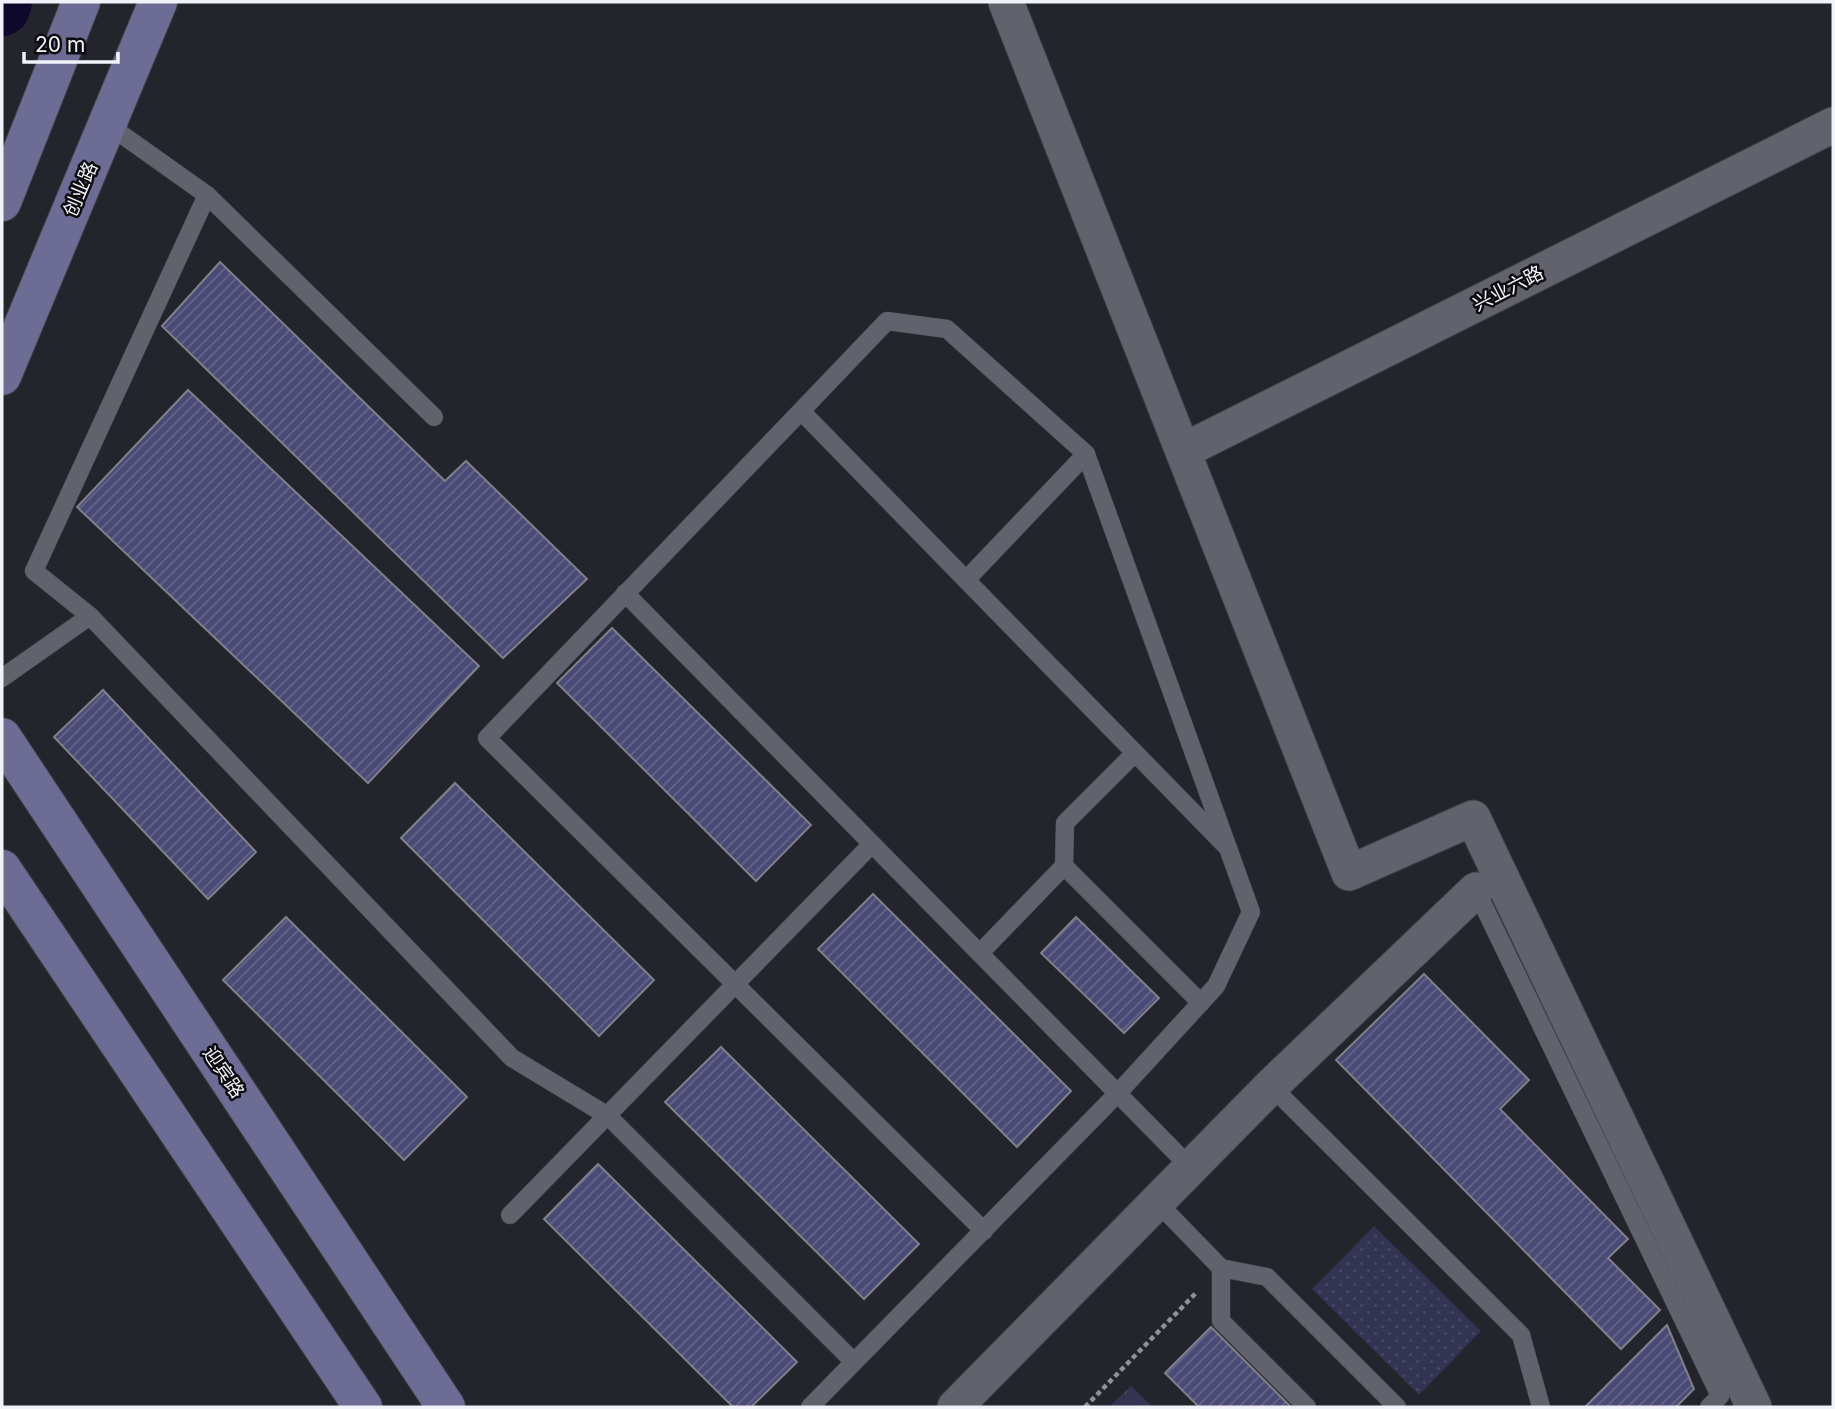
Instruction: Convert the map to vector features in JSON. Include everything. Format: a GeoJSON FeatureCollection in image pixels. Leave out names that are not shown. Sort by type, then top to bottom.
{"type":"FeatureCollection","features":[{"type":"Feature","properties":{"kind":"main road"},"geometry":{"type":"LineString","coordinates":[[2,202],[81,2]]}},
{"type":"Feature","properties":{"kind":"main road","name":"创业路"},"geometry":{"type":"LineString","coordinates":[[2,376],[158,2]]}},
{"type":"Feature","properties":{"kind":"main road","name":"迎宾路"},"geometry":{"type":"LineString","coordinates":[[2,737],[446,1407]]}},
{"type":"Feature","properties":{"kind":"main road"},"geometry":{"type":"LineString","coordinates":[[2,869],[363,1407]]}},
{"type":"Feature","properties":{"kind":"street"},"geometry":{"type":"LineString","coordinates":[[1006,2],[1349,873],[1473,818],[1754,1407]]}},
{"type":"Feature","properties":{"kind":"street","name":"兴业六路"},"geometry":{"type":"LineString","coordinates":[[1183,451],[1833,125]]}},
{"type":"Feature","properties":{"kind":"street"},"geometry":{"type":"LineString","coordinates":[[955,1407],[1271,1086],[1476,890]]}},
{"type":"Feature","properties":{"kind":"lane"},"geometry":{"type":"LineString","coordinates":[[107,124],[207,195],[434,417]]}},
{"type":"Feature","properties":{"kind":"lane"},"geometry":{"type":"LineString","coordinates":[[207,195],[34,571],[90,616],[512,1058],[608,1116],[854,1362]]}},
{"type":"Feature","properties":{"kind":"lane"},"geometry":{"type":"LineString","coordinates":[[810,1407],[984,1231],[1118,1094],[1201,1003],[1216,986],[1251,912],[1086,454],[947,329],[887,321],[487,738],[984,1231]]}},
{"type":"Feature","properties":{"kind":"lane"},"geometry":{"type":"LineString","coordinates":[[801,411],[1228,848]]}},
{"type":"Feature","properties":{"kind":"lane"},"geometry":{"type":"LineString","coordinates":[[966,580],[1086,454]]}},
{"type":"Feature","properties":{"kind":"lane"},"geometry":{"type":"LineString","coordinates":[[625,593],[1191,1168]]}},
{"type":"Feature","properties":{"kind":"lane"},"geometry":{"type":"LineString","coordinates":[[2,678],[90,616]]}},
{"type":"Feature","properties":{"kind":"lane"},"geometry":{"type":"LineString","coordinates":[[980,953],[1064,866],[1065,823],[1135,753]]}},
{"type":"Feature","properties":{"kind":"lane"},"geometry":{"type":"LineString","coordinates":[[510,1215],[872,844]]}},
{"type":"Feature","properties":{"kind":"lane"},"geometry":{"type":"LineString","coordinates":[[1064,866],[1201,1003]]}},
{"type":"Feature","properties":{"kind":"lane"},"geometry":{"type":"LineString","coordinates":[[1476,890],[1720,1396],[1709,1407]]}},
{"type":"Feature","properties":{"kind":"lane"},"geometry":{"type":"LineString","coordinates":[[1271,1086],[1521,1335],[1541,1407]]}},
{"type":"Feature","properties":{"kind":"lane"},"geometry":{"type":"LineString","coordinates":[[1157,1202],[1221,1268],[1267,1277],[1397,1407]]}},
{"type":"Feature","properties":{"kind":"lane"},"geometry":{"type":"LineString","coordinates":[[1221,1268],[1221,1321],[1307,1407]]}},
{"type":"Feature","properties":{"kind":"path"},"geometry":{"type":"LineString","coordinates":[[1085,1407],[1221,1268]]}},
{"type":"Feature","properties":{"kind":"green space"},"geometry":{"type":"Polygon","coordinates":[[[1374,1226],[1481,1331],[1419,1395],[1312,1289],[1374,1226]]]}},
{"type":"Feature","properties":{"kind":"green space"},"geometry":{"type":"Polygon","coordinates":[[[1131,1386],[1153,1407],[1109,1407],[1131,1386]]]}},
{"type":"Feature","properties":{"kind":"building"},"geometry":{"type":"Polygon","coordinates":[[[220,262],[445,481],[466,461],[587,579],[503,658],[162,326],[220,262]]]}},
{"type":"Feature","properties":{"kind":"building"},"geometry":{"type":"Polygon","coordinates":[[[188,390],[479,666],[368,783],[77,507],[188,390]]]}},
{"type":"Feature","properties":{"kind":"building"},"geometry":{"type":"Polygon","coordinates":[[[612,628],[811,825],[756,881],[557,683],[612,628]]]}},
{"type":"Feature","properties":{"kind":"building"},"geometry":{"type":"Polygon","coordinates":[[[103,690],[256,852],[208,899],[54,737],[103,690]]]}},
{"type":"Feature","properties":{"kind":"building"},"geometry":{"type":"Polygon","coordinates":[[[455,783],[654,980],[599,1036],[401,838],[455,783]]]}},
{"type":"Feature","properties":{"kind":"building"},"geometry":{"type":"Polygon","coordinates":[[[873,894],[1071,1091],[1017,1147],[818,949],[873,894]]]}},
{"type":"Feature","properties":{"kind":"building"},"geometry":{"type":"Polygon","coordinates":[[[286,917],[467,1097],[404,1160],[223,980],[286,917]]]}},
{"type":"Feature","properties":{"kind":"building"},"geometry":{"type":"Polygon","coordinates":[[[1076,917],[1159,998],[1124,1033],[1041,953],[1076,917]]]}},
{"type":"Feature","properties":{"kind":"building"},"geometry":{"type":"Polygon","coordinates":[[[1424,974],[1529,1080],[1500,1109],[1628,1239],[1608,1258],[1660,1310],[1621,1349],[1336,1060],[1424,974]]]}},
{"type":"Feature","properties":{"kind":"building"},"geometry":{"type":"Polygon","coordinates":[[[721,1047],[919,1244],[864,1299],[665,1102],[721,1047]]]}},
{"type":"Feature","properties":{"kind":"building"},"geometry":{"type":"Polygon","coordinates":[[[598,1164],[797,1362],[751,1407],[733,1407],[544,1219],[598,1164]]]}},
{"type":"Feature","properties":{"kind":"building"},"geometry":{"type":"Polygon","coordinates":[[[1667,1325],[1694,1389],[1676,1407],[1585,1407],[1667,1325]]]}},
{"type":"Feature","properties":{"kind":"building"},"geometry":{"type":"Polygon","coordinates":[[[1211,1327],[1291,1407],[1199,1407],[1165,1373],[1211,1327]]]}},
{"type":"Feature","properties":{"kind":"waterway"},"geometry":{"type":"LineString","coordinates":[[2,8],[4,2]]}}]}
